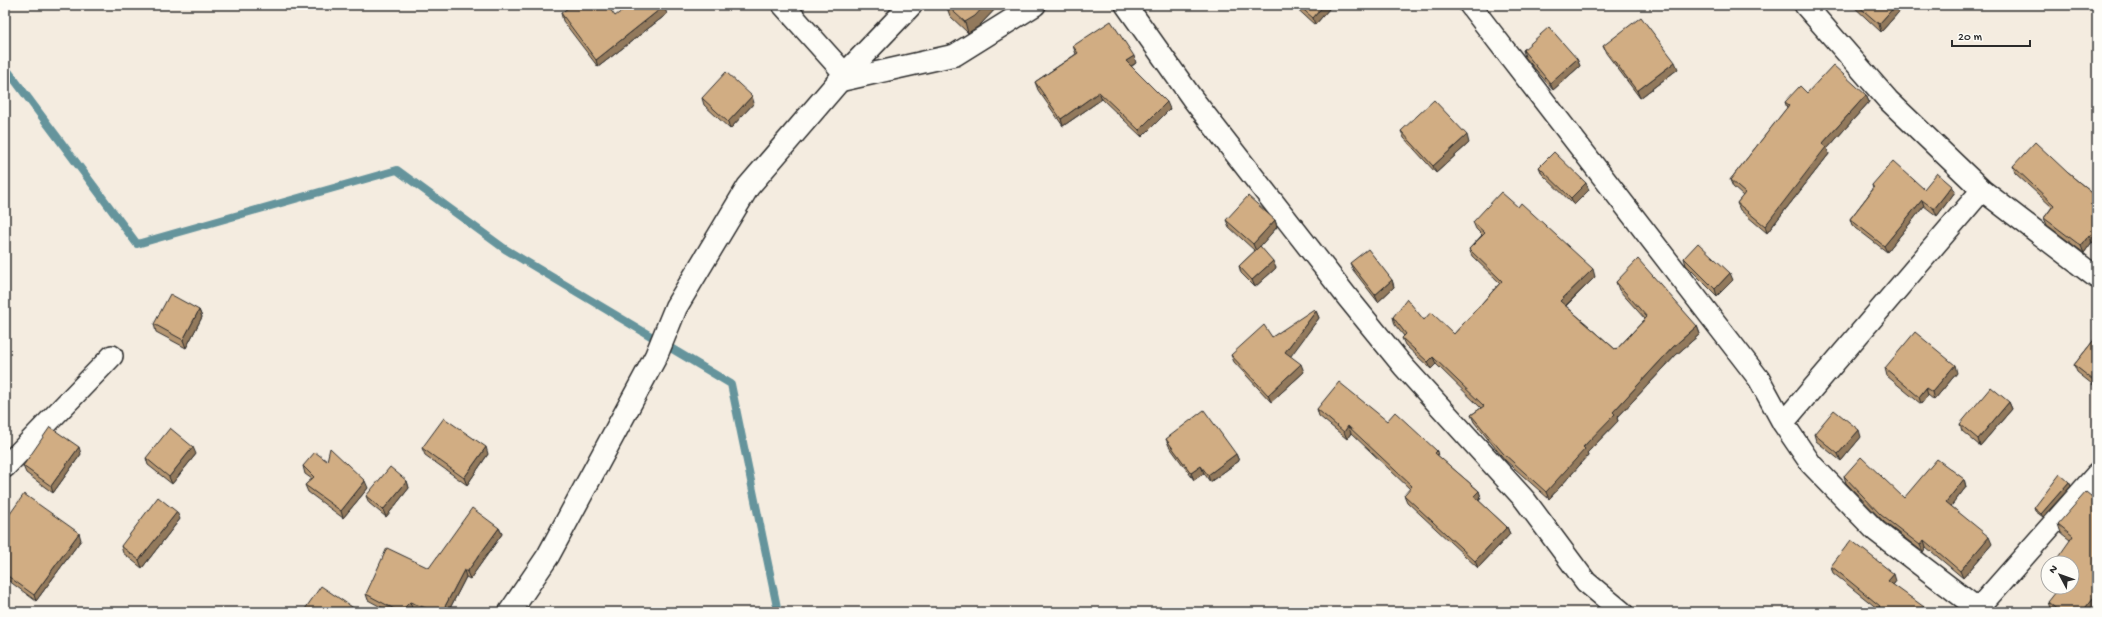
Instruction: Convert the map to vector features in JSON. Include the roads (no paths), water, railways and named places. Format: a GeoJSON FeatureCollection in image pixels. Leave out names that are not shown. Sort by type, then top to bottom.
{"type":"FeatureCollection","features":[{"type":"Feature","properties":{"kind":"street"},"geometry":{"type":"LineString","coordinates":[[783,5],[842,78]]}},
{"type":"Feature","properties":{"kind":"street"},"geometry":{"type":"LineString","coordinates":[[510,612],[548,556],[656,356],[676,307],[748,187],[842,78],[911,5]]}},
{"type":"Feature","properties":{"kind":"street"},"geometry":{"type":"LineString","coordinates":[[842,78],[956,55],[1035,5]]}},
{"type":"Feature","properties":{"kind":"street"},"geometry":{"type":"LineString","coordinates":[[1126,5],[1192,98],[1394,355],[1525,500],[1586,582],[1622,612]]}},
{"type":"Feature","properties":{"kind":"street"},"geometry":{"type":"LineString","coordinates":[[1470,5],[1759,379],[1783,423],[1811,464],[1876,531],[1978,611],[2097,474]]}},
{"type":"Feature","properties":{"kind":"street"},"geometry":{"type":"LineString","coordinates":[[1805,5],[1888,100],[1982,190],[2097,278]]}},
{"type":"Feature","properties":{"kind":"street"},"geometry":{"type":"LineString","coordinates":[[1783,423],[1982,190]]}},
{"type":"Feature","properties":{"kind":"street"},"geometry":{"type":"LineString","coordinates":[[5,467],[112,356]]}},
{"type":"Feature","properties":{"kind":"waterway"},"geometry":{"type":"LineString","coordinates":[[5,67],[137,244],[397,170],[505,249],[731,384],[778,612]]}}]}
